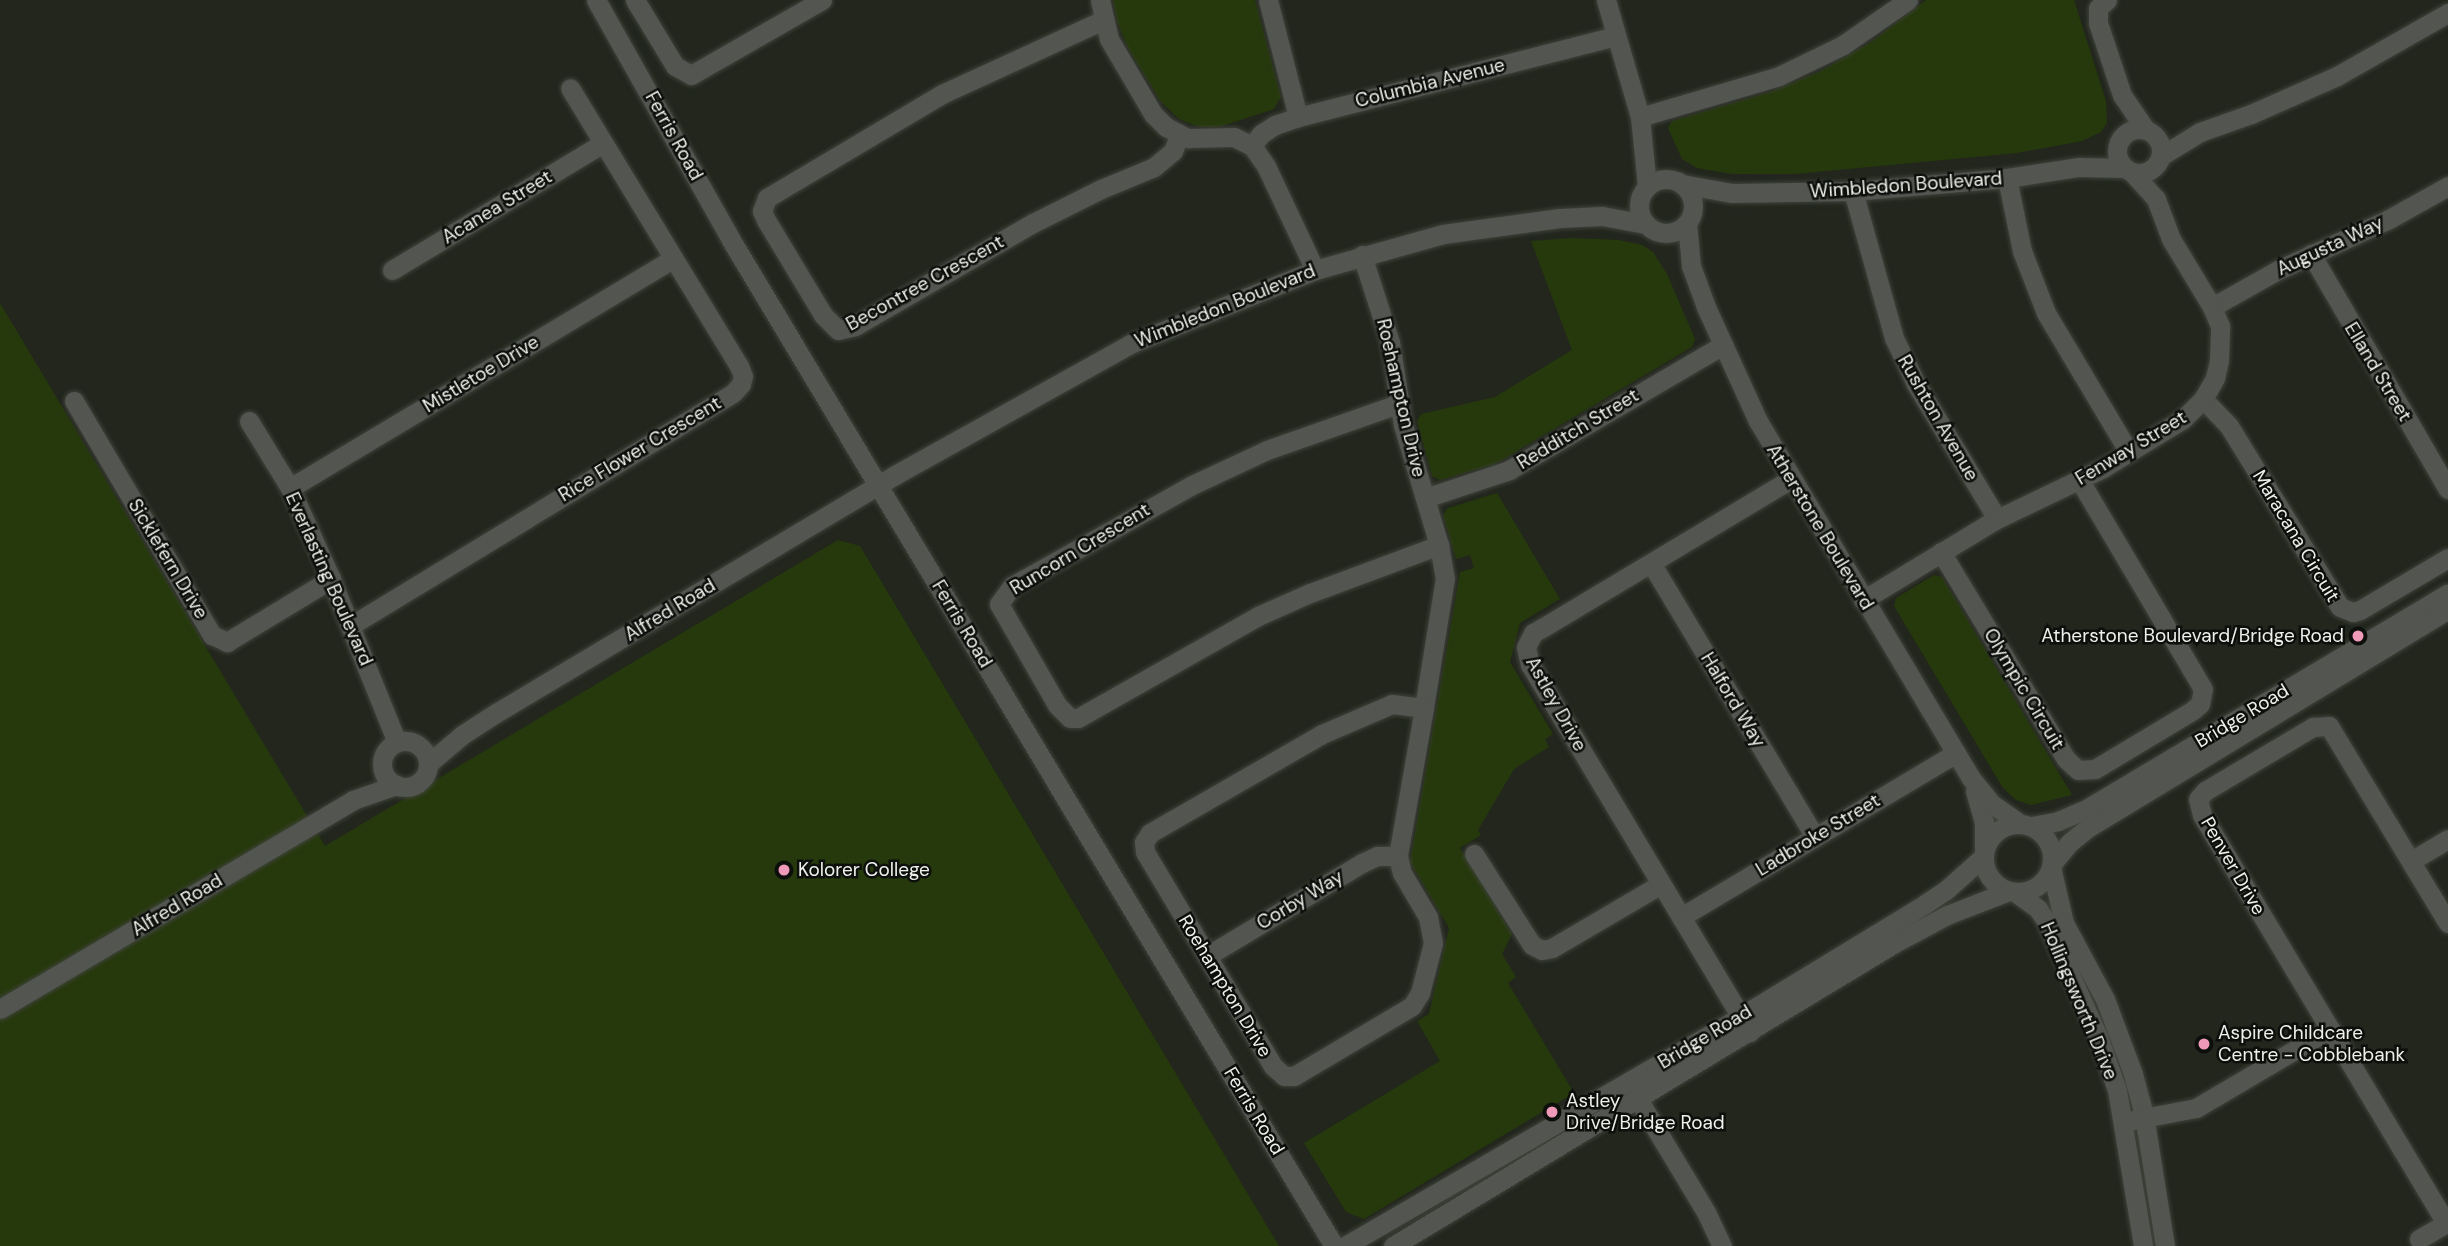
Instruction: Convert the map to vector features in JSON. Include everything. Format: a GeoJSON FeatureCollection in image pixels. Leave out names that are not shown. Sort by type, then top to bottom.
{"type":"FeatureCollection","features":[{"type":"Feature","properties":{"kind":"street","name":"Ferris Road"},"geometry":{"type":"LineString","coordinates":[[596,0],[731,240],[1334,1246]]}},
{"type":"Feature","properties":{"kind":"street"},"geometry":{"type":"LineString","coordinates":[[635,0],[675,66],[691,75],[796,6],[822,0]]}},
{"type":"Feature","properties":{"kind":"street"},"geometry":{"type":"LineString","coordinates":[[1100,0],[1112,47],[1153,114],[1180,135],[1201,140],[1234,138],[1252,146],[1266,166],[1315,270]]}},
{"type":"Feature","properties":{"kind":"street"},"geometry":{"type":"LineString","coordinates":[[1268,0],[1298,117]]}},
{"type":"Feature","properties":{"kind":"street"},"geometry":{"type":"LineString","coordinates":[[1606,0],[1644,138],[1644,192],[1640,212],[1652,228],[1671,232],[1689,218],[1692,200],[1674,182],[1644,138]]}},
{"type":"Feature","properties":{"kind":"street"},"geometry":{"type":"LineString","coordinates":[[1640,117],[1779,76],[1843,45],[1908,0]]}},
{"type":"Feature","properties":{"kind":"street"},"geometry":{"type":"LineString","coordinates":[[2107,0],[2098,8],[2096,14],[2122,95],[2161,144],[2160,159]]}},
{"type":"Feature","properties":{"kind":"street"},"geometry":{"type":"LineString","coordinates":[[2122,95],[2118,158],[2129,170],[2150,170],[2160,159],[2200,132],[2252,114],[2337,76],[2448,13]]}},
{"type":"Feature","properties":{"kind":"street","name":"Becontree Crescent"},"geometry":{"type":"LineString","coordinates":[[1103,20],[942,94],[767,198],[762,211],[766,220],[823,315],[838,330],[855,326],[1033,223],[1101,189],[1154,167],[1172,151],[1180,135]]}},
{"type":"Feature","properties":{"kind":"street","name":"Columbia Avenue"},"geometry":{"type":"LineString","coordinates":[[1252,146],[1261,134],[1275,125],[1298,117],[1616,36]]}},
{"type":"Feature","properties":{"kind":"street","name":"Rice Flower Crescent"},"geometry":{"type":"LineString","coordinates":[[350,626],[738,388],[742,380],[741,371],[570,88]]}},
{"type":"Feature","properties":{"kind":"street"},"geometry":{"type":"LineString","coordinates":[[2118,142],[2133,129],[2200,132]]}},
{"type":"Feature","properties":{"kind":"street","name":"Wimbledon Boulevard"},"geometry":{"type":"LineString","coordinates":[[2079,167],[2118,142]]}},
{"type":"Feature","properties":{"kind":"street","name":"Acanea Street"},"geometry":{"type":"LineString","coordinates":[[392,270],[603,144]]}},
{"type":"Feature","properties":{"kind":"street","name":"Fenway Street"},"geometry":{"type":"LineString","coordinates":[[2156,199],[2160,159]]}},
{"type":"Feature","properties":{"kind":"street","name":"Wimbledon Boulevard"},"geometry":{"type":"LineString","coordinates":[[1674,182],[1732,193],[1853,191],[2007,178],[2079,167],[2129,170]]}},
{"type":"Feature","properties":{"kind":"street","name":"Fenway Street"},"geometry":{"type":"LineString","coordinates":[[1863,600],[1997,519],[2080,481],[2183,419],[2203,399],[2215,378],[2221,345],[2220,326],[2212,307],[2171,239],[2156,199],[2129,170]]}},
{"type":"Feature","properties":{"kind":"street"},"geometry":{"type":"LineString","coordinates":[[2007,178],[2022,251],[2046,313],[2129,452]]}},
{"type":"Feature","properties":{"kind":"street"},"geometry":{"type":"LineString","coordinates":[[1644,192],[1674,182]]}},
{"type":"Feature","properties":{"kind":"street","name":"Augusta Way"},"geometry":{"type":"LineString","coordinates":[[2212,307],[2311,254],[2389,219],[2448,186]]}},
{"type":"Feature","properties":{"kind":"street","name":"Rushton Avenue"},"geometry":{"type":"LineString","coordinates":[[1853,191],[1894,338],[1916,384],[1997,519]]}},
{"type":"Feature","properties":{"kind":"street","name":"Wimbledon Boulevard"},"geometry":{"type":"LineString","coordinates":[[1602,216],[1644,192]]}},
{"type":"Feature","properties":{"kind":"street","name":"Wimbledon Boulevard"},"geometry":{"type":"LineString","coordinates":[[1689,218],[1732,193]]}},
{"type":"Feature","properties":{"kind":"street","name":"Wimbledon Boulevard"},"geometry":{"type":"LineString","coordinates":[[879,485],[1080,369],[1130,344],[1362,254],[1494,225],[1602,216],[1652,228]]}},
{"type":"Feature","properties":{"kind":"street","name":"Atherstone Boulevard"},"geometry":{"type":"LineString","coordinates":[[1689,218],[1691,266],[1758,421],[1970,777],[2003,815],[2026,825]]}},
{"type":"Feature","properties":{"kind":"street","name":"Atherstone Boulevard"},"geometry":{"type":"LineString","coordinates":[[1652,228],[1691,266]]}},
{"type":"Feature","properties":{"kind":"street","name":"Roehampton Drive"},"geometry":{"type":"LineString","coordinates":[[1362,254],[1390,342],[1398,404],[1439,545],[1445,578],[1424,709],[1398,856],[1402,873],[1428,917],[1434,935],[1420,993],[1412,1006],[1293,1076],[1284,1076],[1273,1066],[1146,852],[1147,837],[1251,773],[1322,734],[1392,704],[1424,709]]}},
{"type":"Feature","properties":{"kind":"street","name":"Elland Street"},"geometry":{"type":"LineString","coordinates":[[2311,254],[2448,489]]}},
{"type":"Feature","properties":{"kind":"street","name":"Mistletoe Drive"},"geometry":{"type":"LineString","coordinates":[[290,488],[673,259]]}},
{"type":"Feature","properties":{"kind":"street","name":"Redditch Street"},"geometry":{"type":"LineString","coordinates":[[1425,498],[1509,470],[1723,345]]}},
{"type":"Feature","properties":{"kind":"street","name":"Maracana Circuit"},"geometry":{"type":"LineString","coordinates":[[2203,399],[2229,426],[2340,607],[2353,612],[2360,610],[2448,558]]}},
{"type":"Feature","properties":{"kind":"street","name":"Sicklefern Drive"},"geometry":{"type":"LineString","coordinates":[[74,401],[212,635],[228,642],[331,579]]}},
{"type":"Feature","properties":{"kind":"street","name":"Runcorn Crescent"},"geometry":{"type":"LineString","coordinates":[[1398,404],[1267,450],[1192,485],[1012,586],[999,604],[1057,705],[1070,718],[1078,718],[1258,616],[1310,593],[1439,545]]}},
{"type":"Feature","properties":{"kind":"street","name":"Everlasting Boulevard"},"geometry":{"type":"LineString","coordinates":[[249,421],[290,488],[331,579],[397,742]]}},
{"type":"Feature","properties":{"kind":"street","name":"Astley Drive"},"geometry":{"type":"LineString","coordinates":[[1746,1024],[1526,654],[1528,640],[1533,634],[1791,480]]}},
{"type":"Feature","properties":{"kind":"street","name":"Olympic Circuit"},"geometry":{"type":"LineString","coordinates":[[1941,552],[2066,760],[2078,770],[2095,769],[2193,710],[2200,704],[2203,689],[2080,481]]}},
{"type":"Feature","properties":{"kind":"street","name":"Alfred Road"},"geometry":{"type":"LineString","coordinates":[[429,763],[462,734],[879,485]]}},
{"type":"Feature","properties":{"kind":"street","name":"Halford Way"},"geometry":{"type":"LineString","coordinates":[[1651,563],[1815,837]]}},
{"type":"Feature","properties":{"kind":"street","name":"Bridge Road"},"geometry":{"type":"LineString","coordinates":[[2026,825],[2058,821],[2088,808],[2448,593]]}},
{"type":"Feature","properties":{"kind":"street","name":"Bridge Road"},"geometry":{"type":"LineString","coordinates":[[2051,866],[2068,843],[2089,827],[2448,611]]}},
{"type":"Feature","properties":{"kind":"street","name":"Penver Drive"},"geometry":{"type":"LineString","coordinates":[[2447,1223],[2202,815],[2199,799],[2205,791],[2301,734],[2324,725],[2333,731],[2448,923]]}},
{"type":"Feature","properties":{"kind":"street","name":"Alfred Road"},"geometry":{"type":"LineString","coordinates":[[418,744],[462,734]]}},
{"type":"Feature","properties":{"kind":"street"},"geometry":{"type":"LineString","coordinates":[[397,742],[418,744],[424,749],[429,763],[424,778],[419,783],[411,786],[396,785],[390,781],[382,767],[385,752],[397,742]]}},
{"type":"Feature","properties":{"kind":"street","name":"Ladbroke Street"},"geometry":{"type":"LineString","coordinates":[[1681,917],[1956,753]]}},
{"type":"Feature","properties":{"kind":"street","name":"Alfred Road"},"geometry":{"type":"LineString","coordinates":[[353,800],[382,767]]}},
{"type":"Feature","properties":{"kind":"street","name":"Atherstone Boulevard"},"geometry":{"type":"LineString","coordinates":[[1970,777],[1983,817],[1984,854]]}},
{"type":"Feature","properties":{"kind":"street","name":"Alfred Road"},"geometry":{"type":"LineString","coordinates":[[0,1009],[353,800],[396,785]]}},
{"type":"Feature","properties":{"kind":"street"},"geometry":{"type":"LineString","coordinates":[[2010,824],[2026,825],[2046,837],[2051,866],[2037,886],[2012,892],[1993,882],[1988,874],[1984,854],[1993,834],[2010,824]]}},
{"type":"Feature","properties":{"kind":"street"},"geometry":{"type":"LineString","coordinates":[[2411,861],[2448,839]]}},
{"type":"Feature","properties":{"kind":"street"},"geometry":{"type":"LineString","coordinates":[[1475,854],[1532,945],[1542,950],[1552,948],[1661,884]]}},
{"type":"Feature","properties":{"kind":"street","name":"Bridge Road"},"geometry":{"type":"LineString","coordinates":[[1393,1246],[1638,1099],[1935,897],[1984,854]]}},
{"type":"Feature","properties":{"kind":"street","name":"Corby Way"},"geometry":{"type":"LineString","coordinates":[[1207,956],[1362,863],[1377,856],[1398,856]]}},
{"type":"Feature","properties":{"kind":"street","name":"Hollingsworth Drive"},"geometry":{"type":"LineString","coordinates":[[2051,866],[2064,923],[2105,999],[2133,1074],[2144,1118],[2165,1246]]}},
{"type":"Feature","properties":{"kind":"street","name":"Bridge Road"},"geometry":{"type":"LineString","coordinates":[[1345,1246],[1947,915],[2012,892]]}},
{"type":"Feature","properties":{"kind":"street","name":"Hollingsworth Drive"},"geometry":{"type":"LineString","coordinates":[[2012,892],[2038,909],[2052,931],[2098,1036],[2117,1090],[2143,1246]]}},
{"type":"Feature","properties":{"kind":"street"},"geometry":{"type":"LineString","coordinates":[[2123,1121],[2196,1108],[2330,1030]]}},
{"type":"Feature","properties":{"kind":"street"},"geometry":{"type":"LineString","coordinates":[[1638,1099],[1710,1220],[1721,1246]]}},
{"type":"Feature","properties":{"kind":"street"},"geometry":{"type":"LineString","coordinates":[[2419,1239],[2447,1223]]}},
{"type":"Feature","properties":{"kind":"green space"},"geometry":{"type":"Polygon","coordinates":[[[1113,0],[1255,0],[1281,97],[1274,109],[1219,127],[1199,127],[1179,119],[1161,102],[1128,48],[1117,21],[1113,0]]]}},
{"type":"Feature","properties":{"kind":"green space"},"geometry":{"type":"Polygon","coordinates":[[[1926,0],[2074,0],[2106,101],[2107,123],[2101,132],[2082,141],[2017,153],[1795,174],[1732,174],[1697,168],[1682,159],[1668,128],[1672,121],[1770,92],[1821,71],[1871,42],[1926,0]]]}},
{"type":"Feature","properties":{"kind":"green space"},"geometry":{"type":"Polygon","coordinates":[[[1573,238],[1619,240],[1642,245],[1653,252],[1667,274],[1695,339],[1692,347],[1495,464],[1440,480],[1432,476],[1417,421],[1421,414],[1495,397],[1572,350],[1531,241],[1573,238]]]}},
{"type":"Feature","properties":{"kind":"green space"},"geometry":{"type":"Polygon","coordinates":[[[0,303],[325,846],[838,540],[860,546],[1279,1246],[0,1246],[0,303]]]}},
{"type":"Feature","properties":{"kind":"green space"},"geometry":{"type":"Polygon","coordinates":[[[1497,493],[1560,599],[1520,623],[1510,662],[1553,734],[1545,739],[1549,747],[1514,769],[1478,830],[1481,835],[1460,848],[1512,934],[1502,954],[1516,977],[1508,983],[1574,1093],[1364,1219],[1346,1212],[1304,1143],[1440,1061],[1417,1021],[1429,1014],[1449,928],[1410,862],[1460,572],[1474,568],[1470,555],[1456,559],[1443,515],[1448,508],[1497,493]]]}},
{"type":"Feature","properties":{"kind":"green space"},"geometry":{"type":"Polygon","coordinates":[[[1934,575],[1942,577],[2072,795],[2031,805],[2016,800],[2003,788],[1894,606],[1896,598],[1934,575]]]}},
{"type":"Feature","properties":{"kind":"place","name":"Atherstone Boulevard/Bridge Road"},"geometry":{"type":"Point","coordinates":[2358,636]}},
{"type":"Feature","properties":{"kind":"place","name":"Kolorer College"},"geometry":{"type":"Point","coordinates":[784,870]}},
{"type":"Feature","properties":{"kind":"place","name":"Aspire Childcare Centre - Cobblebank"},"geometry":{"type":"Point","coordinates":[2204,1044]}},
{"type":"Feature","properties":{"kind":"place","name":"Astley Drive/Bridge Road"},"geometry":{"type":"Point","coordinates":[1552,1112]}}]}
